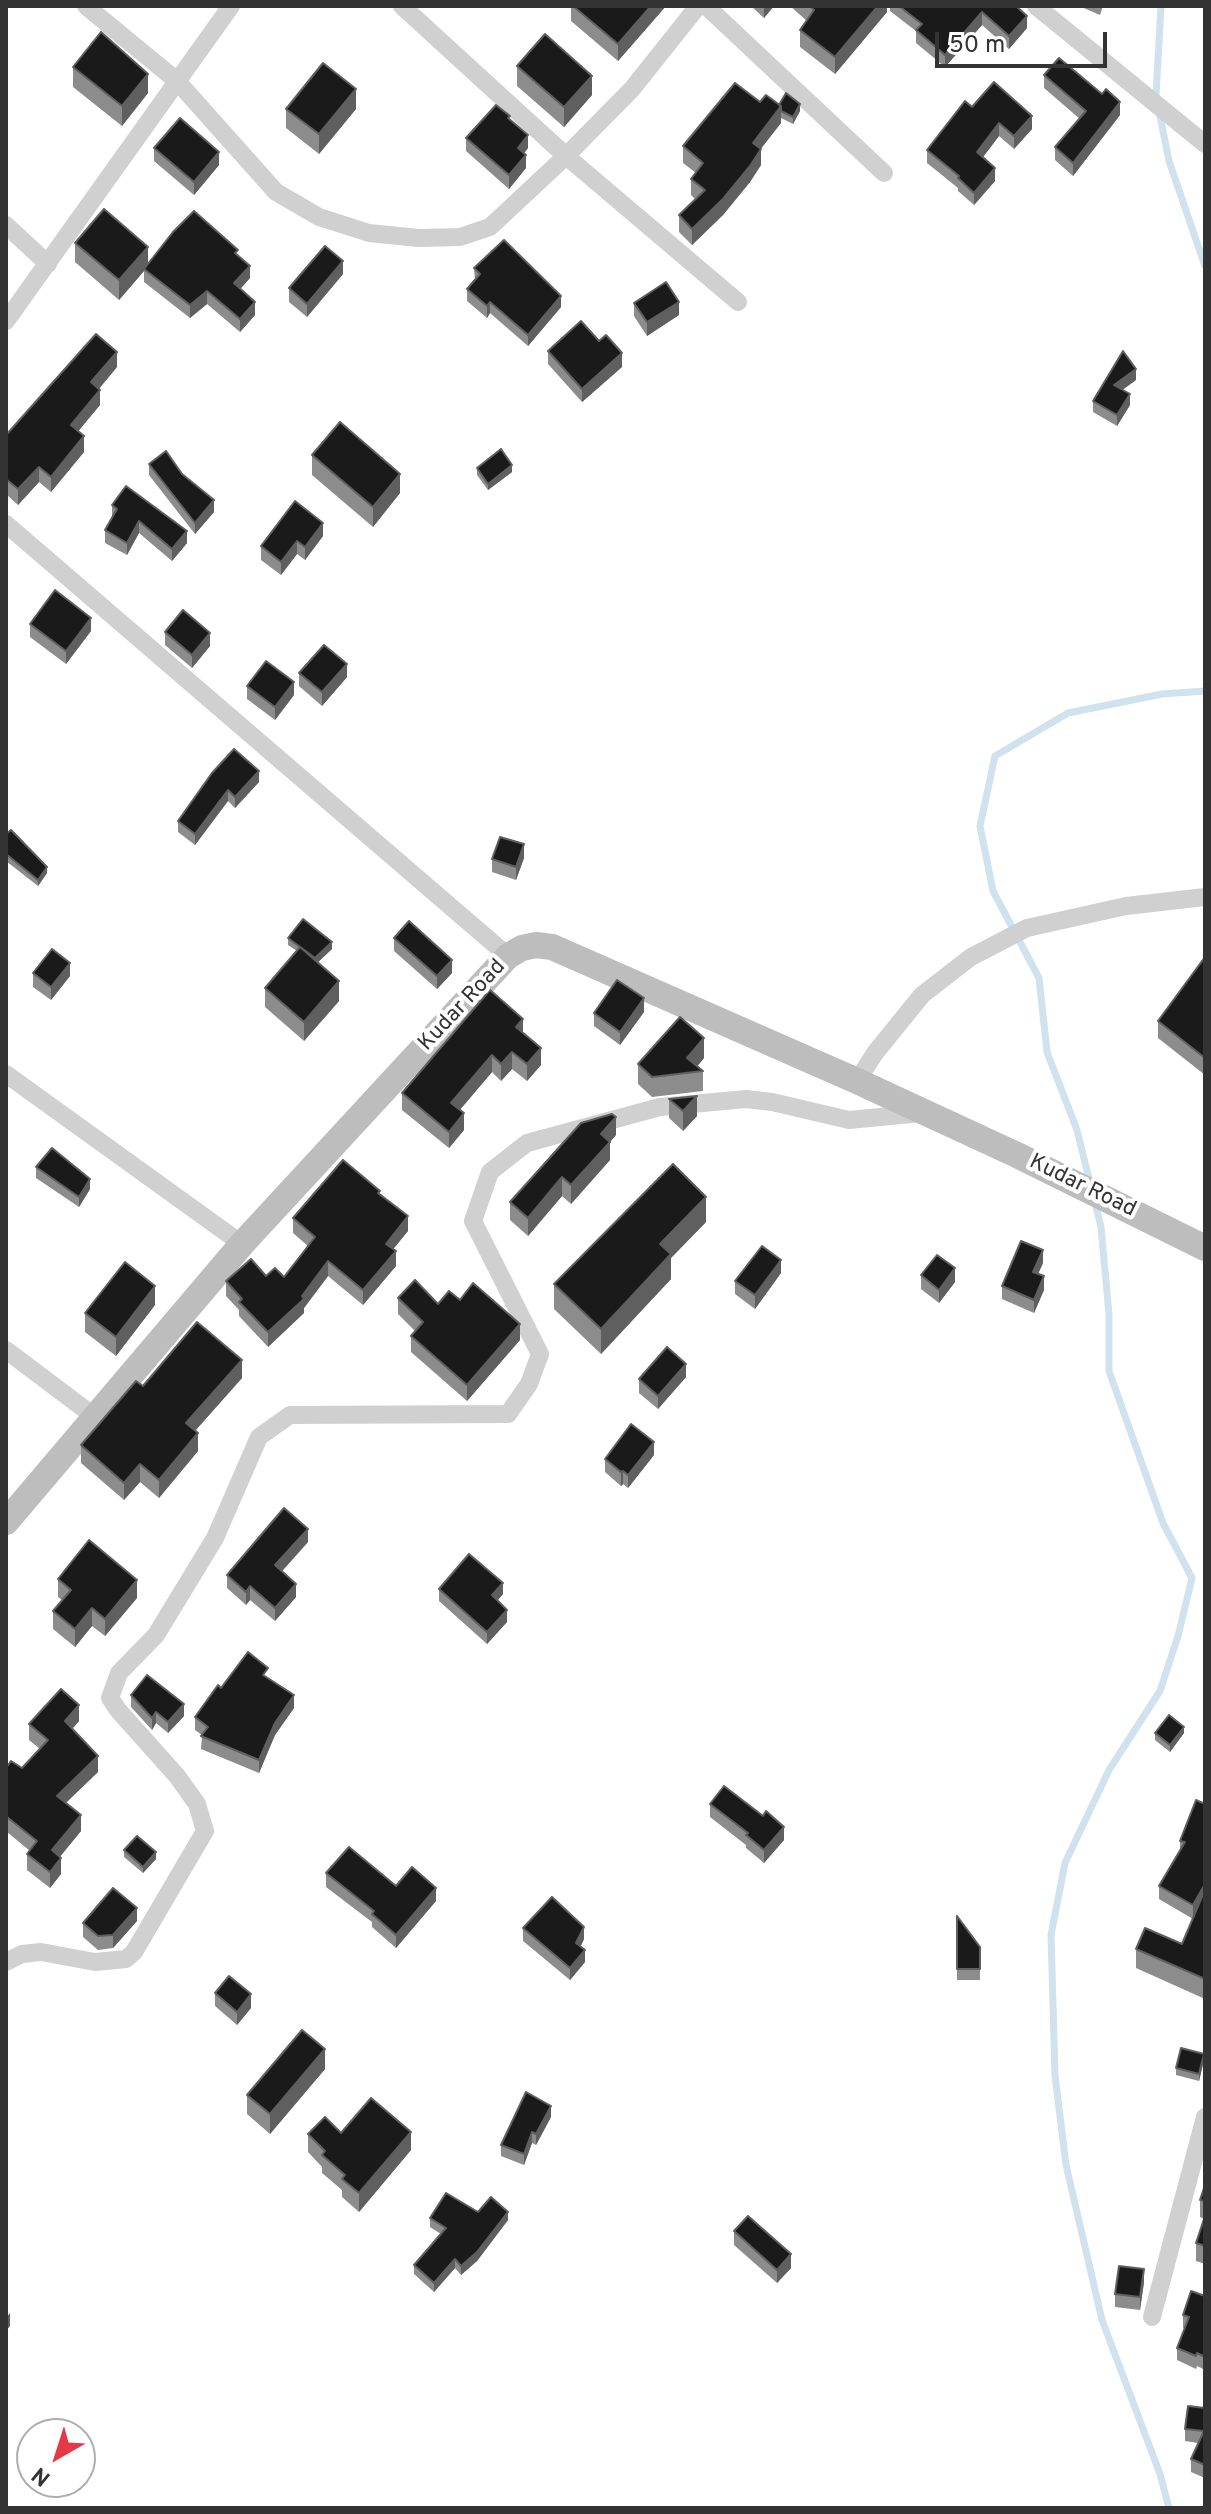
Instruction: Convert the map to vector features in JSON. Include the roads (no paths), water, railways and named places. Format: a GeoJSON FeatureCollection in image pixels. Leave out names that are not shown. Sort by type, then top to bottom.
{"type":"FeatureCollection","features":[{"type":"Feature","properties":{"kind":"street"},"geometry":{"type":"LineString","coordinates":[[86,6],[177,81],[276,192],[319,217],[369,233],[419,238],[460,237],[490,227],[632,89],[698,6]]}},
{"type":"Feature","properties":{"kind":"street"},"geometry":{"type":"LineString","coordinates":[[6,321],[231,6]]}},
{"type":"Feature","properties":{"kind":"street"},"geometry":{"type":"LineString","coordinates":[[402,6],[566,156],[738,302]]}},
{"type":"Feature","properties":{"kind":"street"},"geometry":{"type":"LineString","coordinates":[[706,6],[884,173]]}},
{"type":"Feature","properties":{"kind":"street"},"geometry":{"type":"LineString","coordinates":[[1036,6],[1205,144]]}},
{"type":"Feature","properties":{"kind":"street"},"geometry":{"type":"LineString","coordinates":[[6,225],[48,264]]}},
{"type":"Feature","properties":{"kind":"street"},"geometry":{"type":"LineString","coordinates":[[6,524],[508,956]]}},
{"type":"Feature","properties":{"kind":"street"},"geometry":{"type":"LineString","coordinates":[[857,1081],[875,1053],[922,995],[971,957],[1027,928],[1126,906],[1205,897]]}},
{"type":"Feature","properties":{"kind":"street","name":"Kudar Road"},"geometry":{"type":"LineString","coordinates":[[6,1522],[242,1244],[508,956],[522,948],[536,945],[552,947],[857,1081],[1017,1155],[1205,1248]]}},
{"type":"Feature","properties":{"kind":"street"},"geometry":{"type":"LineString","coordinates":[[6,1074],[242,1244]]}},
{"type":"Feature","properties":{"kind":"street"},"geometry":{"type":"LineString","coordinates":[[6,1962],[22,1954],[41,1952],[95,1962],[126,1959],[134,1952],[205,1831],[197,1804],[177,1776],[110,1698],[119,1673],[156,1635],[215,1538],[259,1437],[290,1415],[508,1414],[529,1384],[540,1354],[473,1221],[490,1172],[527,1143],[660,1107],[746,1099],[849,1120],[922,1113]]}},
{"type":"Feature","properties":{"kind":"street"},"geometry":{"type":"LineString","coordinates":[[6,1350],[95,1417]]}},
{"type":"Feature","properties":{"kind":"street"},"geometry":{"type":"LineString","coordinates":[[1152,2317],[1205,2117]]}},
{"type":"Feature","properties":{"kind":"waterway"},"geometry":{"type":"LineString","coordinates":[[1161,6],[1156,96],[1169,161],[1205,266]]}},
{"type":"Feature","properties":{"kind":"waterway"},"geometry":{"type":"LineString","coordinates":[[1090,1183],[1077,1130],[1047,1052],[1039,978],[993,891],[980,826],[995,756],[1068,713],[1162,694],[1205,691]]}},
{"type":"Feature","properties":{"kind":"waterway"},"geometry":{"type":"LineString","coordinates":[[1095,1203],[1101,1227],[1109,1314],[1109,1371],[1163,1523],[1192,1578],[1160,1691],[1109,1770],[1065,1863],[1051,1935],[1055,2075],[1066,2165],[1102,2320],[1160,2474],[1169,2508]]}}]}
